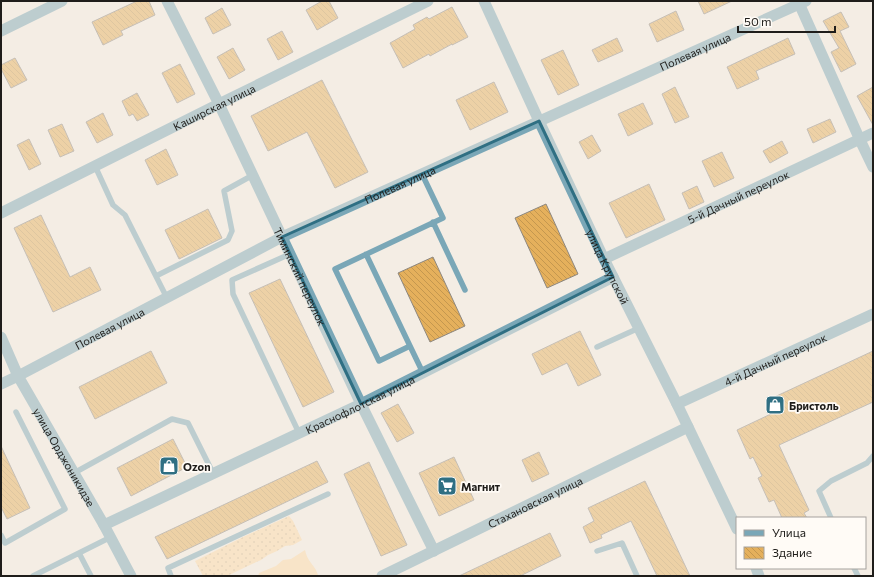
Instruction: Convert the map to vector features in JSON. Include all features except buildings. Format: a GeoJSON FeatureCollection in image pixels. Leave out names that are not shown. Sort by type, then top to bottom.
{"type":"FeatureCollection","features":[{"type":"Feature","properties":{"kind":"street"},"geometry":{"type":"LineString","coordinates":[[1,32],[62,1]]}},
{"type":"Feature","properties":{"kind":"street","name":"Тиминский переулок"},"geometry":{"type":"LineString","coordinates":[[167,1],[219,104],[361,404],[434,550]]}},
{"type":"Feature","properties":{"kind":"street","name":"Каширская улица"},"geometry":{"type":"LineString","coordinates":[[1,213],[428,1]]}},
{"type":"Feature","properties":{"kind":"street","name":"улица Крупской"},"geometry":{"type":"LineString","coordinates":[[484,1],[604,259],[677,404],[736,527]]}},
{"type":"Feature","properties":{"kind":"street"},"geometry":{"type":"LineString","coordinates":[[801,2],[860,140],[873,166]]}},
{"type":"Feature","properties":{"kind":"street","name":"Полевая улица"},"geometry":{"type":"LineString","coordinates":[[1,384],[282,237],[801,2]]}},
{"type":"Feature","properties":{"kind":"street","name":"5-й Дачный переулок"},"geometry":{"type":"LineString","coordinates":[[604,259],[873,133]]}},
{"type":"Feature","properties":{"kind":"street","name":"Краснофлотская улица"},"geometry":{"type":"LineString","coordinates":[[104,524],[361,404],[613,277]]}},
{"type":"Feature","properties":{"kind":"street","name":"4-й Дачный переулок"},"geometry":{"type":"LineString","coordinates":[[677,404],[873,314]]}},
{"type":"Feature","properties":{"kind":"street","name":"улица Орджоникидзе"},"geometry":{"type":"LineString","coordinates":[[1,337],[18,376],[104,524],[131,576]]}},
{"type":"Feature","properties":{"kind":"street","name":"Стахановская улица"},"geometry":{"type":"LineString","coordinates":[[382,576],[688,427]]}},
{"type":"Feature","properties":{"kind":"lane"},"geometry":{"type":"LineString","coordinates":[[95,166],[113,205],[125,215],[167,298]]}},
{"type":"Feature","properties":{"kind":"lane"},"geometry":{"type":"LineString","coordinates":[[410,346],[379,361],[335,269],[443,218],[422,174]]}},
{"type":"Feature","properties":{"kind":"lane"},"geometry":{"type":"LineString","coordinates":[[156,276],[228,240],[232,231],[224,191],[253,175]]}},
{"type":"Feature","properties":{"kind":"lane"},"geometry":{"type":"LineString","coordinates":[[433,222],[465,290]]}},
{"type":"Feature","properties":{"kind":"lane"},"geometry":{"type":"LineString","coordinates":[[290,254],[232,280],[233,294],[299,433]]}},
{"type":"Feature","properties":{"kind":"lane"},"geometry":{"type":"LineString","coordinates":[[366,254],[422,373]]}},
{"type":"Feature","properties":{"kind":"lane"},"geometry":{"type":"LineString","coordinates":[[597,347],[638,328]]}},
{"type":"Feature","properties":{"kind":"lane"},"geometry":{"type":"LineString","coordinates":[[1,535],[5,543],[65,509],[16,412]]}},
{"type":"Feature","properties":{"kind":"lane"},"geometry":{"type":"LineString","coordinates":[[74,473],[172,419],[188,423],[213,473]]}},
{"type":"Feature","properties":{"kind":"lane"},"geometry":{"type":"LineString","coordinates":[[831,517],[819,491],[831,481],[868,463],[873,456]]}},
{"type":"Feature","properties":{"kind":"lane"},"geometry":{"type":"LineString","coordinates":[[171,576],[168,568],[328,494]]}},
{"type":"Feature","properties":{"kind":"lane"},"geometry":{"type":"LineString","coordinates":[[33,576],[111,537]]}},
{"type":"Feature","properties":{"kind":"lane"},"geometry":{"type":"LineString","coordinates":[[597,551],[622,543],[637,576]]}},
{"type":"Feature","properties":{"kind":"lane"},"geometry":{"type":"LineString","coordinates":[[79,553],[91,576]]}},
{"type":"Feature","properties":{"kind":"highlighted area"},"geometry":{"type":"Polygon","coordinates":[[[539,121],[613,277],[361,404],[282,237],[539,121]]]}},
{"type":"Feature","properties":{"kind":"shaded area"},"geometry":{"type":"Polygon","coordinates":[[[289,516],[302,540],[293,545],[285,546],[261,560],[227,576],[203,576],[195,561],[289,516]]]}},
{"type":"Feature","properties":{"kind":"shaded area"},"geometry":{"type":"Polygon","coordinates":[[[305,550],[318,575],[258,576],[259,573],[276,566],[283,560],[291,559],[305,550]]]}},
{"type":"Feature","properties":{"kind":"place","name":"Бристоль"},"geometry":{"type":"Point","coordinates":[775,405]}},
{"type":"Feature","properties":{"kind":"place","name":"Ozon"},"geometry":{"type":"Point","coordinates":[169,466]}},
{"type":"Feature","properties":{"kind":"place","name":"Магнит"},"geometry":{"type":"Point","coordinates":[447,486]}}]}
